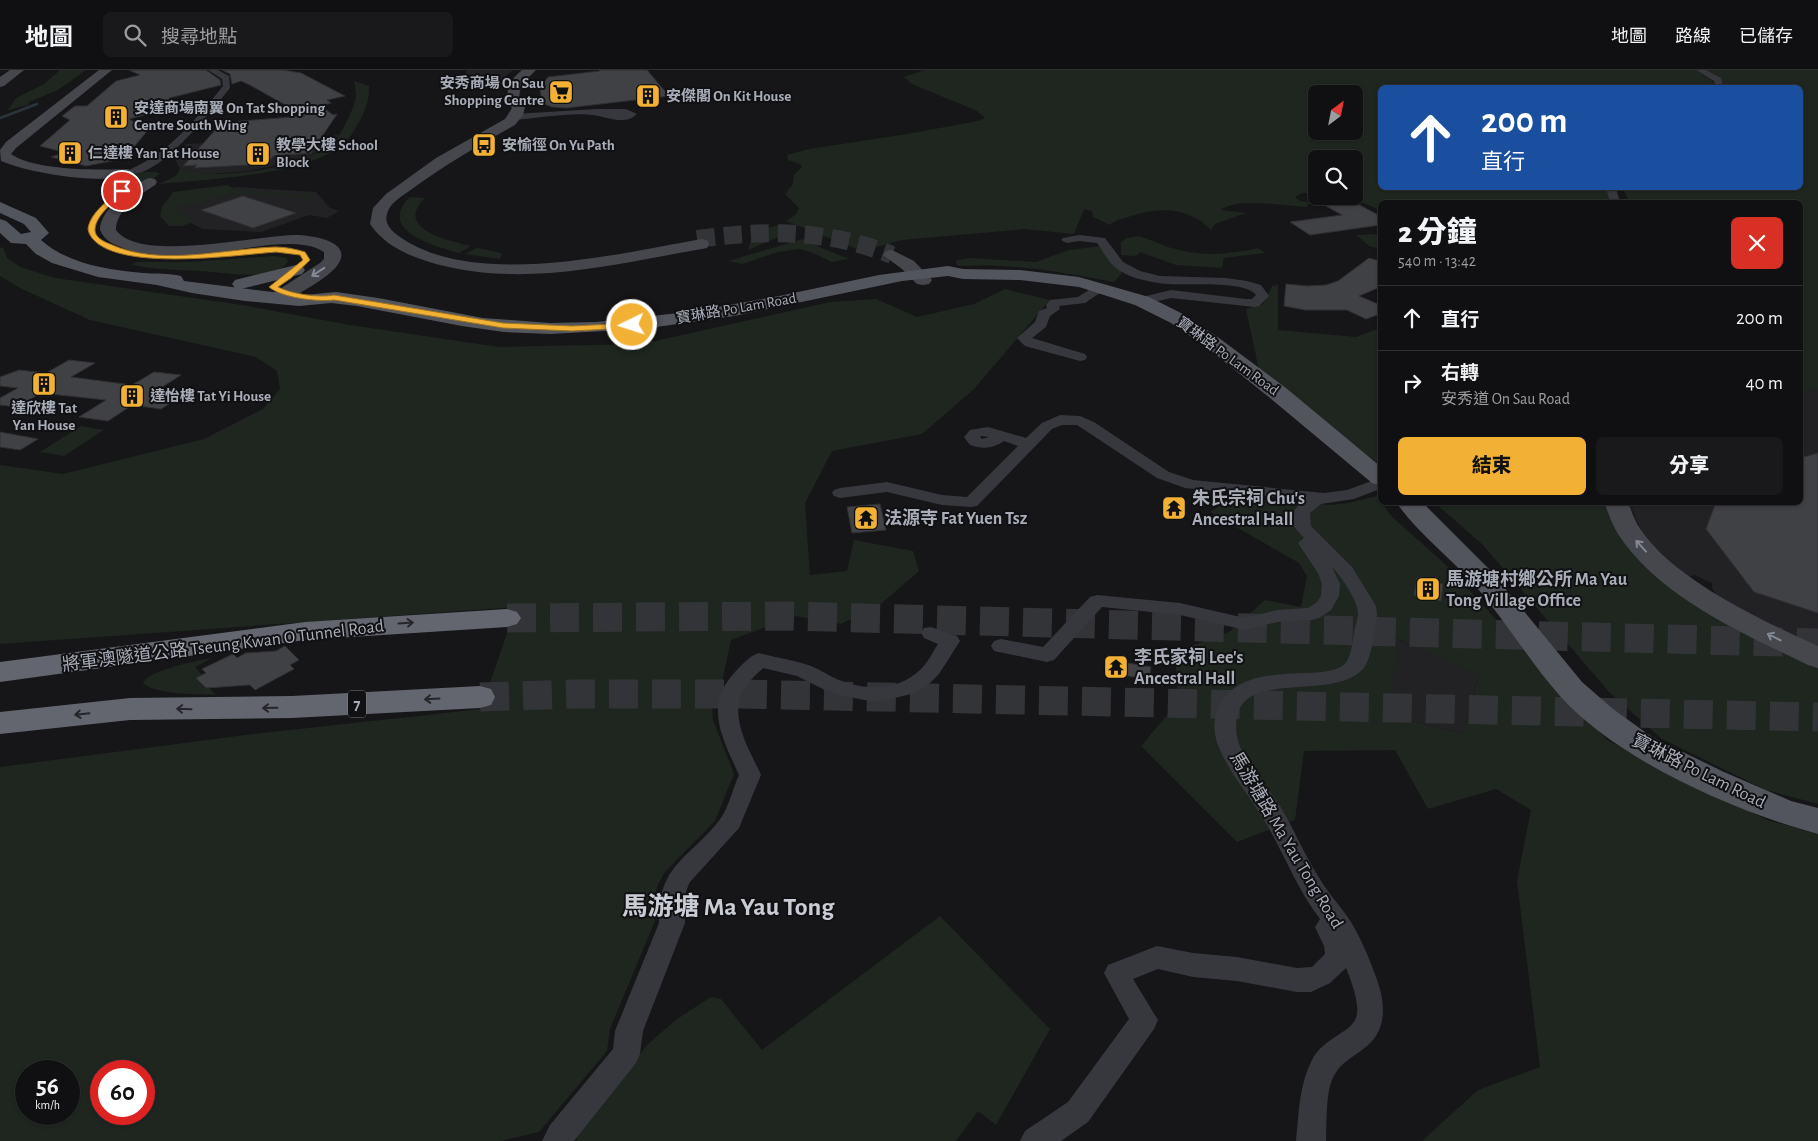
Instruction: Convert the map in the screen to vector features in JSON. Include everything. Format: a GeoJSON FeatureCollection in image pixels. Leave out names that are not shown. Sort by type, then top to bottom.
{"type":"FeatureCollection","features":[{"type":"Feature","properties":{"kind":"highway","name":"將軍澳隧道公路 Tseung Kwan O Tunnel Road"},"geometry":{"type":"LineString","coordinates":[[0,672],[304,631],[507,618]]}},
{"type":"Feature","properties":{"kind":"highway","name":"7"},"geometry":{"type":"LineString","coordinates":[[0,723],[130,709],[292,708],[480,697]]}},
{"type":"Feature","properties":{"kind":"main road"},"geometry":{"type":"LineString","coordinates":[[0,83],[18,70]]}},
{"type":"Feature","properties":{"kind":"main road"},"geometry":{"type":"LineString","coordinates":[[0,143],[96,70]]}},
{"type":"Feature","properties":{"kind":"main road"},"geometry":{"type":"LineString","coordinates":[[106,70],[11,145],[4,154],[6,158],[15,162],[74,172],[125,177],[133,184],[159,172]]}},
{"type":"Feature","properties":{"kind":"main road"},"geometry":{"type":"LineString","coordinates":[[530,70],[519,79],[513,88],[509,116],[441,161],[391,197],[381,208],[378,224],[385,234],[402,246],[431,257],[461,265],[520,270],[566,268],[699,242]]}},
{"type":"Feature","properties":{"kind":"main road"},"geometry":{"type":"LineString","coordinates":[[0,165],[56,176],[125,177]]}},
{"type":"Feature","properties":{"kind":"main road"},"geometry":{"type":"LineString","coordinates":[[159,172],[121,206],[108,221],[109,233],[115,238],[134,246],[165,251],[203,250],[294,240],[318,243],[332,250],[334,255],[332,261],[326,267],[283,292]]}},
{"type":"Feature","properties":{"kind":"main road"},"geometry":{"type":"LineString","coordinates":[[125,177],[122,191],[97,216],[92,231],[99,242],[111,248],[153,256],[188,257],[276,250],[293,250],[303,253],[306,258],[305,262],[296,270],[283,292]]}},
{"type":"Feature","properties":{"kind":"main road"},"geometry":{"type":"LineString","coordinates":[[0,207],[22,216],[36,227],[41,233],[30,239]]}},
{"type":"Feature","properties":{"kind":"main road","name":"寶琳路 Po Lam Road"},"geometry":{"type":"LineString","coordinates":[[0,224],[17,239],[30,239],[50,254],[84,267],[157,279],[206,290],[329,292],[334,298]]}},
{"type":"Feature","properties":{"kind":"main road"},"geometry":{"type":"LineString","coordinates":[[241,284],[296,270]]}},
{"type":"Feature","properties":{"kind":"main road","name":"寶琳路 Po Lam Road"},"geometry":{"type":"LineString","coordinates":[[157,279],[241,284],[283,292],[302,300],[334,298],[490,324],[572,329],[659,322],[870,284],[884,284],[905,270],[952,278],[962,274],[1041,277],[1100,287],[1142,301],[1178,319],[1212,342],[1278,393],[1378,476]]}},
{"type":"Feature","properties":{"kind":"main road","name":"寶琳路 Po Lam Road"},"geometry":{"type":"LineString","coordinates":[[1411,505],[1473,567],[1571,689],[1602,717],[1641,745],[1712,781],[1784,812],[1818,821]]}},
{"type":"Feature","properties":{"kind":"main road"},"geometry":{"type":"LineString","coordinates":[[1617,505],[1632,535],[1653,560],[1687,586],[1722,609],[1818,658]]}},
{"type":"Feature","properties":{"kind":"street"},"geometry":{"type":"LineString","coordinates":[[125,177],[159,172],[181,138],[227,86],[226,78],[212,70]]}},
{"type":"Feature","properties":{"kind":"street"},"geometry":{"type":"LineString","coordinates":[[1700,70],[1718,80],[1719,85]]}},
{"type":"Feature","properties":{"kind":"street"},"geometry":{"type":"LineString","coordinates":[[509,116],[596,112],[633,114],[623,118],[596,112]]}},
{"type":"Feature","properties":{"kind":"street"},"geometry":{"type":"LineString","coordinates":[[1067,240],[1079,238],[1102,240],[1119,264],[1146,277],[1237,284],[1257,288],[1263,296],[1255,303],[1171,294],[1142,301]]}},
{"type":"Feature","properties":{"kind":"street"},"geometry":{"type":"LineString","coordinates":[[1080,357],[1030,343],[1024,340],[1024,338],[1041,324],[1044,314],[1054,309],[1052,305],[1054,303],[1081,300],[1100,287]]}},
{"type":"Feature","properties":{"kind":"street"},"geometry":{"type":"LineString","coordinates":[[840,493],[887,487],[942,500],[971,502],[1052,422],[1070,420],[1089,425],[1163,475],[1177,482],[1206,488],[1320,497],[1342,496],[1378,484]]}},
{"type":"Feature","properties":{"kind":"street"},"geometry":{"type":"LineString","coordinates":[[1000,436],[1029,444]]}},
{"type":"Feature","properties":{"kind":"street"},"geometry":{"type":"LineString","coordinates":[[1001,646],[1047,655],[1097,601],[1180,609],[1246,624],[1277,616],[1312,614],[1324,606],[1330,596],[1331,584],[1327,573],[1306,542],[1301,512],[1307,505],[1320,497]]}},
{"type":"Feature","properties":{"kind":"street","name":"馬游塘路 Ma Yau Tong Road"},"geometry":{"type":"LineString","coordinates":[[1303,527],[1346,571],[1367,606],[1368,614],[1357,663],[1348,673],[1339,676],[1276,680],[1258,684],[1242,693],[1230,706],[1225,724],[1227,741],[1236,761],[1272,813],[1313,891],[1346,938],[1371,1001],[1368,1027],[1359,1037],[1333,1054],[1323,1068],[1317,1084],[1311,1141]]}},
{"type":"Feature","properties":{"kind":"street"},"geometry":{"type":"LineString","coordinates":[[558,1141],[560,1135],[626,1054],[629,1031],[672,923],[671,906],[674,889],[681,875],[732,822],[750,775],[728,721],[727,708],[737,683],[759,660],[804,671],[831,685],[847,690],[878,695],[892,694],[906,690],[918,682],[935,664],[950,641],[932,633]]}},
{"type":"Feature","properties":{"kind":"street"},"geometry":{"type":"LineString","coordinates":[[1035,1141],[1078,1112],[1144,1020],[1133,1000],[1123,990],[1117,973],[1157,957],[1193,965],[1237,969],[1297,980],[1311,980],[1330,967],[1338,958],[1336,946],[1313,891]]}},
{"type":"Feature","properties":{"kind":"shaded area"},"geometry":{"type":"Polygon","coordinates":[[[60,70],[86,70],[58,90],[29,102],[28,105],[8,110],[16,98],[44,84],[60,70]]]}},
{"type":"Feature","properties":{"kind":"shaded area"},"geometry":{"type":"Polygon","coordinates":[[[467,70],[513,70],[496,84],[451,86],[450,81],[465,74],[467,70]]]}},
{"type":"Feature","properties":{"kind":"shaded area"},"geometry":{"type":"Polygon","coordinates":[[[925,70],[1696,70],[1713,81],[1714,85],[1378,85],[1378,190],[1614,190],[1617,200],[1378,200],[1378,209],[1363,203],[1363,150],[1308,150],[1308,193],[1302,193],[1295,197],[1300,201],[1308,202],[1307,207],[1250,203],[1228,206],[1221,210],[1246,213],[1215,224],[1211,230],[1192,216],[1172,211],[1150,211],[1119,220],[1110,225],[1093,217],[1092,211],[1084,209],[1074,234],[1025,229],[902,240],[862,251],[786,221],[796,214],[799,208],[785,194],[793,184],[794,175],[802,167],[800,164],[788,160],[787,155],[809,149],[907,134],[978,121],[985,118],[977,111],[912,84],[904,77],[925,70]]]}},
{"type":"Feature","properties":{"kind":"shaded area"},"geometry":{"type":"Polygon","coordinates":[[[1704,70],[1818,70],[1818,391],[1803,389],[1803,200],[1628,200],[1624,190],[1803,190],[1803,85],[1724,85],[1719,78],[1704,70]]]}},
{"type":"Feature","properties":{"kind":"shaded area"},"geometry":{"type":"Polygon","coordinates":[[[354,81],[369,86],[367,105],[349,138],[334,151],[313,161],[288,168],[232,177],[159,184],[176,176],[180,169],[196,173],[238,173],[283,165],[304,159],[322,150],[335,141],[348,119],[356,96],[354,81]]]}},
{"type":"Feature","properties":{"kind":"shaded area"},"geometry":{"type":"Polygon","coordinates":[[[339,135],[331,144],[309,156],[291,162],[248,171],[211,174],[192,173],[180,169],[175,159],[186,144],[339,135]]]}},
{"type":"Feature","properties":{"kind":"shaded area"},"geometry":{"type":"Polygon","coordinates":[[[156,172],[160,174],[142,182],[127,182],[123,180],[130,174],[156,172]]]}},
{"type":"Feature","properties":{"kind":"shaded area"},"geometry":{"type":"Polygon","coordinates":[[[228,185],[236,190],[304,194],[310,196],[307,202],[297,196],[233,193],[193,205],[185,204],[173,208],[193,222],[182,226],[169,226],[160,216],[162,207],[173,192],[228,185]]]}},
{"type":"Feature","properties":{"kind":"shaded area"},"geometry":{"type":"Polygon","coordinates":[[[236,187],[316,192],[330,208],[339,211],[327,218],[309,215],[261,232],[203,229],[162,210],[236,187]]]}},
{"type":"Feature","properties":{"kind":"shaded area"},"geometry":{"type":"Polygon","coordinates":[[[410,197],[425,198],[417,209],[416,218],[420,225],[428,232],[450,241],[471,246],[459,253],[436,246],[412,235],[404,227],[400,219],[401,209],[410,197]]]}},
{"type":"Feature","properties":{"kind":"shaded area"},"geometry":{"type":"Polygon","coordinates":[[[782,224],[797,229],[748,250],[754,232],[782,224]]]}},
{"type":"Feature","properties":{"kind":"shaded area"},"geometry":{"type":"Polygon","coordinates":[[[1378,234],[1378,248],[1369,246],[1356,235],[1378,234]]]}},
{"type":"Feature","properties":{"kind":"shaded area"},"geometry":{"type":"Polygon","coordinates":[[[1139,236],[1168,247],[1202,254],[1236,252],[1258,248],[1265,253],[1224,258],[1222,268],[1176,265],[1140,252],[1136,256],[1121,255],[1121,242],[1127,238],[1139,236]]]}},
{"type":"Feature","properties":{"kind":"shaded area"},"geometry":{"type":"Polygon","coordinates":[[[803,239],[816,242],[819,247],[849,259],[832,262],[800,249],[778,252],[742,264],[728,261],[803,239]]]}},
{"type":"Feature","properties":{"kind":"shaded area"},"geometry":{"type":"Polygon","coordinates":[[[1101,246],[1122,273],[1114,282],[1037,269],[979,265],[959,266],[956,264],[957,260],[970,258],[1036,262],[1069,250],[1101,246]]]}},
{"type":"Feature","properties":{"kind":"shaded area"},"geometry":{"type":"Polygon","coordinates":[[[3,247],[7,258],[20,267],[55,278],[242,305],[350,325],[499,347],[642,344],[830,302],[876,299],[917,317],[974,304],[1005,289],[1050,300],[973,390],[922,434],[832,451],[805,503],[810,575],[847,571],[854,540],[913,551],[919,571],[882,603],[841,624],[795,616],[731,640],[722,682],[712,706],[713,720],[734,774],[715,821],[664,873],[657,887],[653,904],[655,921],[610,1029],[607,1051],[539,1132],[501,1141],[0,1141],[0,767],[253,734],[481,709],[516,607],[0,644],[0,465],[63,474],[204,439],[263,409],[280,389],[277,371],[256,357],[90,320],[22,289],[0,276],[0,248],[3,247]]]}},
{"type":"Feature","properties":{"kind":"shaded area"},"geometry":{"type":"Polygon","coordinates":[[[477,248],[502,254],[500,259],[465,254],[477,248]]]}},
{"type":"Feature","properties":{"kind":"shaded area"},"geometry":{"type":"Polygon","coordinates":[[[275,256],[286,258],[288,261],[282,268],[273,272],[248,275],[131,265],[136,262],[187,262],[275,256]]]}},
{"type":"Feature","properties":{"kind":"shaded area"},"geometry":{"type":"Polygon","coordinates":[[[1278,285],[1278,330],[1356,337],[1378,329],[1378,463],[1259,370],[1246,309],[1263,304],[1272,286],[1278,285]]]}},
{"type":"Feature","properties":{"kind":"shaded area"},"geometry":{"type":"Polygon","coordinates":[[[1803,389],[1818,391],[1818,650],[1765,624],[1716,595],[1712,588],[1712,583],[1694,575],[1687,577],[1644,537],[1630,505],[1803,505],[1803,389]]]}},
{"type":"Feature","properties":{"kind":"shaded area"},"geometry":{"type":"Polygon","coordinates":[[[81,426],[104,430],[64,456],[40,452],[81,426]]]}},
{"type":"Feature","properties":{"kind":"shaded area"},"geometry":{"type":"Polygon","coordinates":[[[1198,492],[1209,495],[1331,505],[1377,496],[1378,505],[1383,505],[1392,517],[1444,563],[1607,740],[1767,820],[1818,834],[1818,1141],[1422,1141],[1478,1090],[1540,1067],[1517,881],[1531,810],[1496,789],[1428,809],[1395,750],[1304,751],[1295,820],[1237,842],[1141,746],[1178,702],[1175,652],[1229,632],[1265,600],[1301,607],[1307,576],[1299,563],[1210,512],[1221,505],[1198,492]],[[1417,578],[1414,595],[1441,601],[1443,584],[1417,578]],[[1397,639],[1391,716],[1463,734],[1479,675],[1397,639]]]}},
{"type":"Feature","properties":{"kind":"shaded area"},"geometry":{"type":"Polygon","coordinates":[[[1437,505],[1605,505],[1623,539],[1818,666],[1818,804],[1766,790],[1662,739],[1609,692],[1483,545],[1437,505]]]}},
{"type":"Feature","properties":{"kind":"shaded area"},"geometry":{"type":"Polygon","coordinates":[[[1396,639],[1479,674],[1463,734],[1391,716],[1396,639]]]}},
{"type":"Feature","properties":{"kind":"shaded area"},"geometry":{"type":"Polygon","coordinates":[[[214,657],[195,667],[202,675],[196,678],[205,688],[209,688],[216,695],[167,692],[149,687],[143,683],[147,678],[165,670],[214,657]]]}},
{"type":"Feature","properties":{"kind":"shaded area"},"geometry":{"type":"Polygon","coordinates":[[[940,916],[1050,1029],[996,1125],[978,1111],[956,1141],[576,1141],[580,1128],[647,1045],[677,1019],[711,997],[721,999],[762,1050],[940,916]]]}},
{"type":"Feature","properties":{"kind":"building","name":"安達商場南翼 On Tat Shopping Centre South Wing"},"geometry":{"type":"Polygon","coordinates":[[[129,70],[206,70],[220,80],[221,85],[169,98],[175,102],[141,111],[148,114],[129,119],[148,130],[133,148],[109,156],[122,159],[86,166],[51,157],[63,152],[40,146],[70,120],[62,116],[75,106],[87,106],[116,81],[140,75],[129,70]]]}},
{"type":"Feature","properties":{"kind":"building"},"geometry":{"type":"Polygon","coordinates":[[[222,70],[283,70],[301,73],[345,96],[327,100],[331,103],[321,106],[333,115],[337,114],[311,153],[273,156],[267,164],[194,168],[197,165],[183,166],[218,127],[225,127],[229,122],[305,116],[248,84],[241,81],[232,84],[230,74],[222,70]]]}},
{"type":"Feature","properties":{"kind":"building"},"geometry":{"type":"Polygon","coordinates":[[[599,70],[647,70],[669,96],[654,98],[658,103],[639,105],[635,100],[566,108],[552,107],[542,103],[540,88],[548,77],[599,70]]]}},
{"type":"Feature","properties":{"kind":"building"},"geometry":{"type":"Polygon","coordinates":[[[243,196],[296,213],[253,228],[201,210],[243,196]]]}},
{"type":"Feature","properties":{"kind":"building"},"geometry":{"type":"Polygon","coordinates":[[[1360,205],[1378,215],[1378,225],[1310,235],[1290,222],[1342,215],[1326,206],[1360,205]]]}},
{"type":"Feature","properties":{"kind":"building"},"geometry":{"type":"Polygon","coordinates":[[[1369,258],[1378,260],[1378,288],[1359,296],[1378,304],[1378,315],[1366,319],[1347,310],[1305,310],[1284,306],[1286,284],[1326,285],[1338,281],[1369,258]]]}},
{"type":"Feature","properties":{"kind":"building"},"geometry":{"type":"Polygon","coordinates":[[[69,360],[95,363],[71,377],[132,385],[154,372],[181,375],[159,389],[186,393],[161,409],[132,405],[108,421],[79,417],[106,400],[41,393],[17,407],[0,405],[0,398],[18,388],[0,386],[0,377],[19,370],[46,373],[69,360]]]}},
{"type":"Feature","properties":{"kind":"building"},"geometry":{"type":"Polygon","coordinates":[[[0,432],[38,439],[20,450],[0,447],[0,432]]]}},
{"type":"Feature","properties":{"kind":"building"},"geometry":{"type":"Polygon","coordinates":[[[1818,453],[1818,613],[1754,592],[1706,529],[1715,505],[1803,505],[1803,457],[1818,453]]]}},
{"type":"Feature","properties":{"kind":"building","name":"法源寺 Fat Yuen Tsz"},"geometry":{"type":"Polygon","coordinates":[[[880,504],[886,530],[852,533],[847,507],[880,504]]]}},
{"type":"Feature","properties":{"kind":"building","name":"馬游塘村鄉公所 Ma Yau Tong Village Office"},"geometry":{"type":"Polygon","coordinates":[[[1417,578],[1443,584],[1441,601],[1414,595],[1417,578]]]}},
{"type":"Feature","properties":{"kind":"building"},"geometry":{"type":"Polygon","coordinates":[[[285,646],[299,660],[290,665],[294,669],[255,690],[250,685],[206,688],[196,678],[206,673],[202,669],[233,654],[237,658],[246,653],[276,651],[285,646]]]}},
{"type":"Feature","properties":{"kind":"building","name":"李氏家祠 Lee's Ancestral Hall"},"geometry":{"type":"Polygon","coordinates":[[[1111,660],[1151,667],[1149,680],[1108,672],[1111,660]]]}},
{"type":"Feature","properties":{"kind":"waterway"},"geometry":{"type":"LineString","coordinates":[[0,118],[37,104]]}},
{"type":"Feature","properties":{"kind":"tunnel"},"geometry":{"type":"LineString","coordinates":[[697,239],[747,234],[796,234],[843,240],[868,246],[892,255]]}},
{"type":"Feature","properties":{"kind":"tunnel"},"geometry":{"type":"LineString","coordinates":[[507,618],[787,616],[1818,643]]}},
{"type":"Feature","properties":{"kind":"tunnel"},"geometry":{"type":"LineString","coordinates":[[480,697],[574,694],[738,694],[1818,717]]}},
{"type":"Feature","properties":{"kind":"place","name":"安秀商場 On Sau Shopping Centre"},"geometry":{"type":"Point","coordinates":[561,92]}},
{"type":"Feature","properties":{"kind":"place","name":"安傑閣 On Kit House"},"geometry":{"type":"Point","coordinates":[648,96]}},
{"type":"Feature","properties":{"kind":"place","name":"安達商場南翼 On Tat Shopping Centre South Wing"},"geometry":{"type":"Point","coordinates":[116,117]}},
{"type":"Feature","properties":{"kind":"place","name":"安愉徑 On Yu Path"},"geometry":{"type":"Point","coordinates":[484,145]}},
{"type":"Feature","properties":{"kind":"place","name":"仁達樓 Yan Tat House"},"geometry":{"type":"Point","coordinates":[70,153]}},
{"type":"Feature","properties":{"kind":"place","name":"教學大樓 School Block"},"geometry":{"type":"Point","coordinates":[258,154]}},
{"type":"Feature","properties":{"kind":"place","name":"達欣樓 Tat Yan House"},"geometry":{"type":"Point","coordinates":[44,384]}},
{"type":"Feature","properties":{"kind":"place","name":"達怡樓 Tat Yi House"},"geometry":{"type":"Point","coordinates":[132,396]}},
{"type":"Feature","properties":{"kind":"place","name":"朱氏宗祠 Chu's Ancestral Hall"},"geometry":{"type":"Point","coordinates":[1174,508]}},
{"type":"Feature","properties":{"kind":"place","name":"法源寺 Fat Yuen Tsz"},"geometry":{"type":"Point","coordinates":[866,518]}},
{"type":"Feature","properties":{"kind":"place","name":"馬游塘村鄉公所 Ma Yau Tong Village Office"},"geometry":{"type":"Point","coordinates":[1428,589]}},
{"type":"Feature","properties":{"kind":"place","name":"李氏家祠 Lee's Ancestral Hall"},"geometry":{"type":"Point","coordinates":[1116,667]}},
{"type":"Feature","properties":{"kind":"district","name":"馬游塘 Ma Yau Tong"},"geometry":{"type":"Point","coordinates":[728,906]}},
{"type":"Feature","properties":{"kind":"route"},"geometry":{"type":"LineString","coordinates":[[122,191],[97,216],[93,223],[92,234],[104,246],[126,253],[144,256],[177,257],[293,250],[303,253],[306,260],[273,287],[286,294],[307,296],[320,300],[334,298],[503,326],[572,329],[632,325]]}}]}
